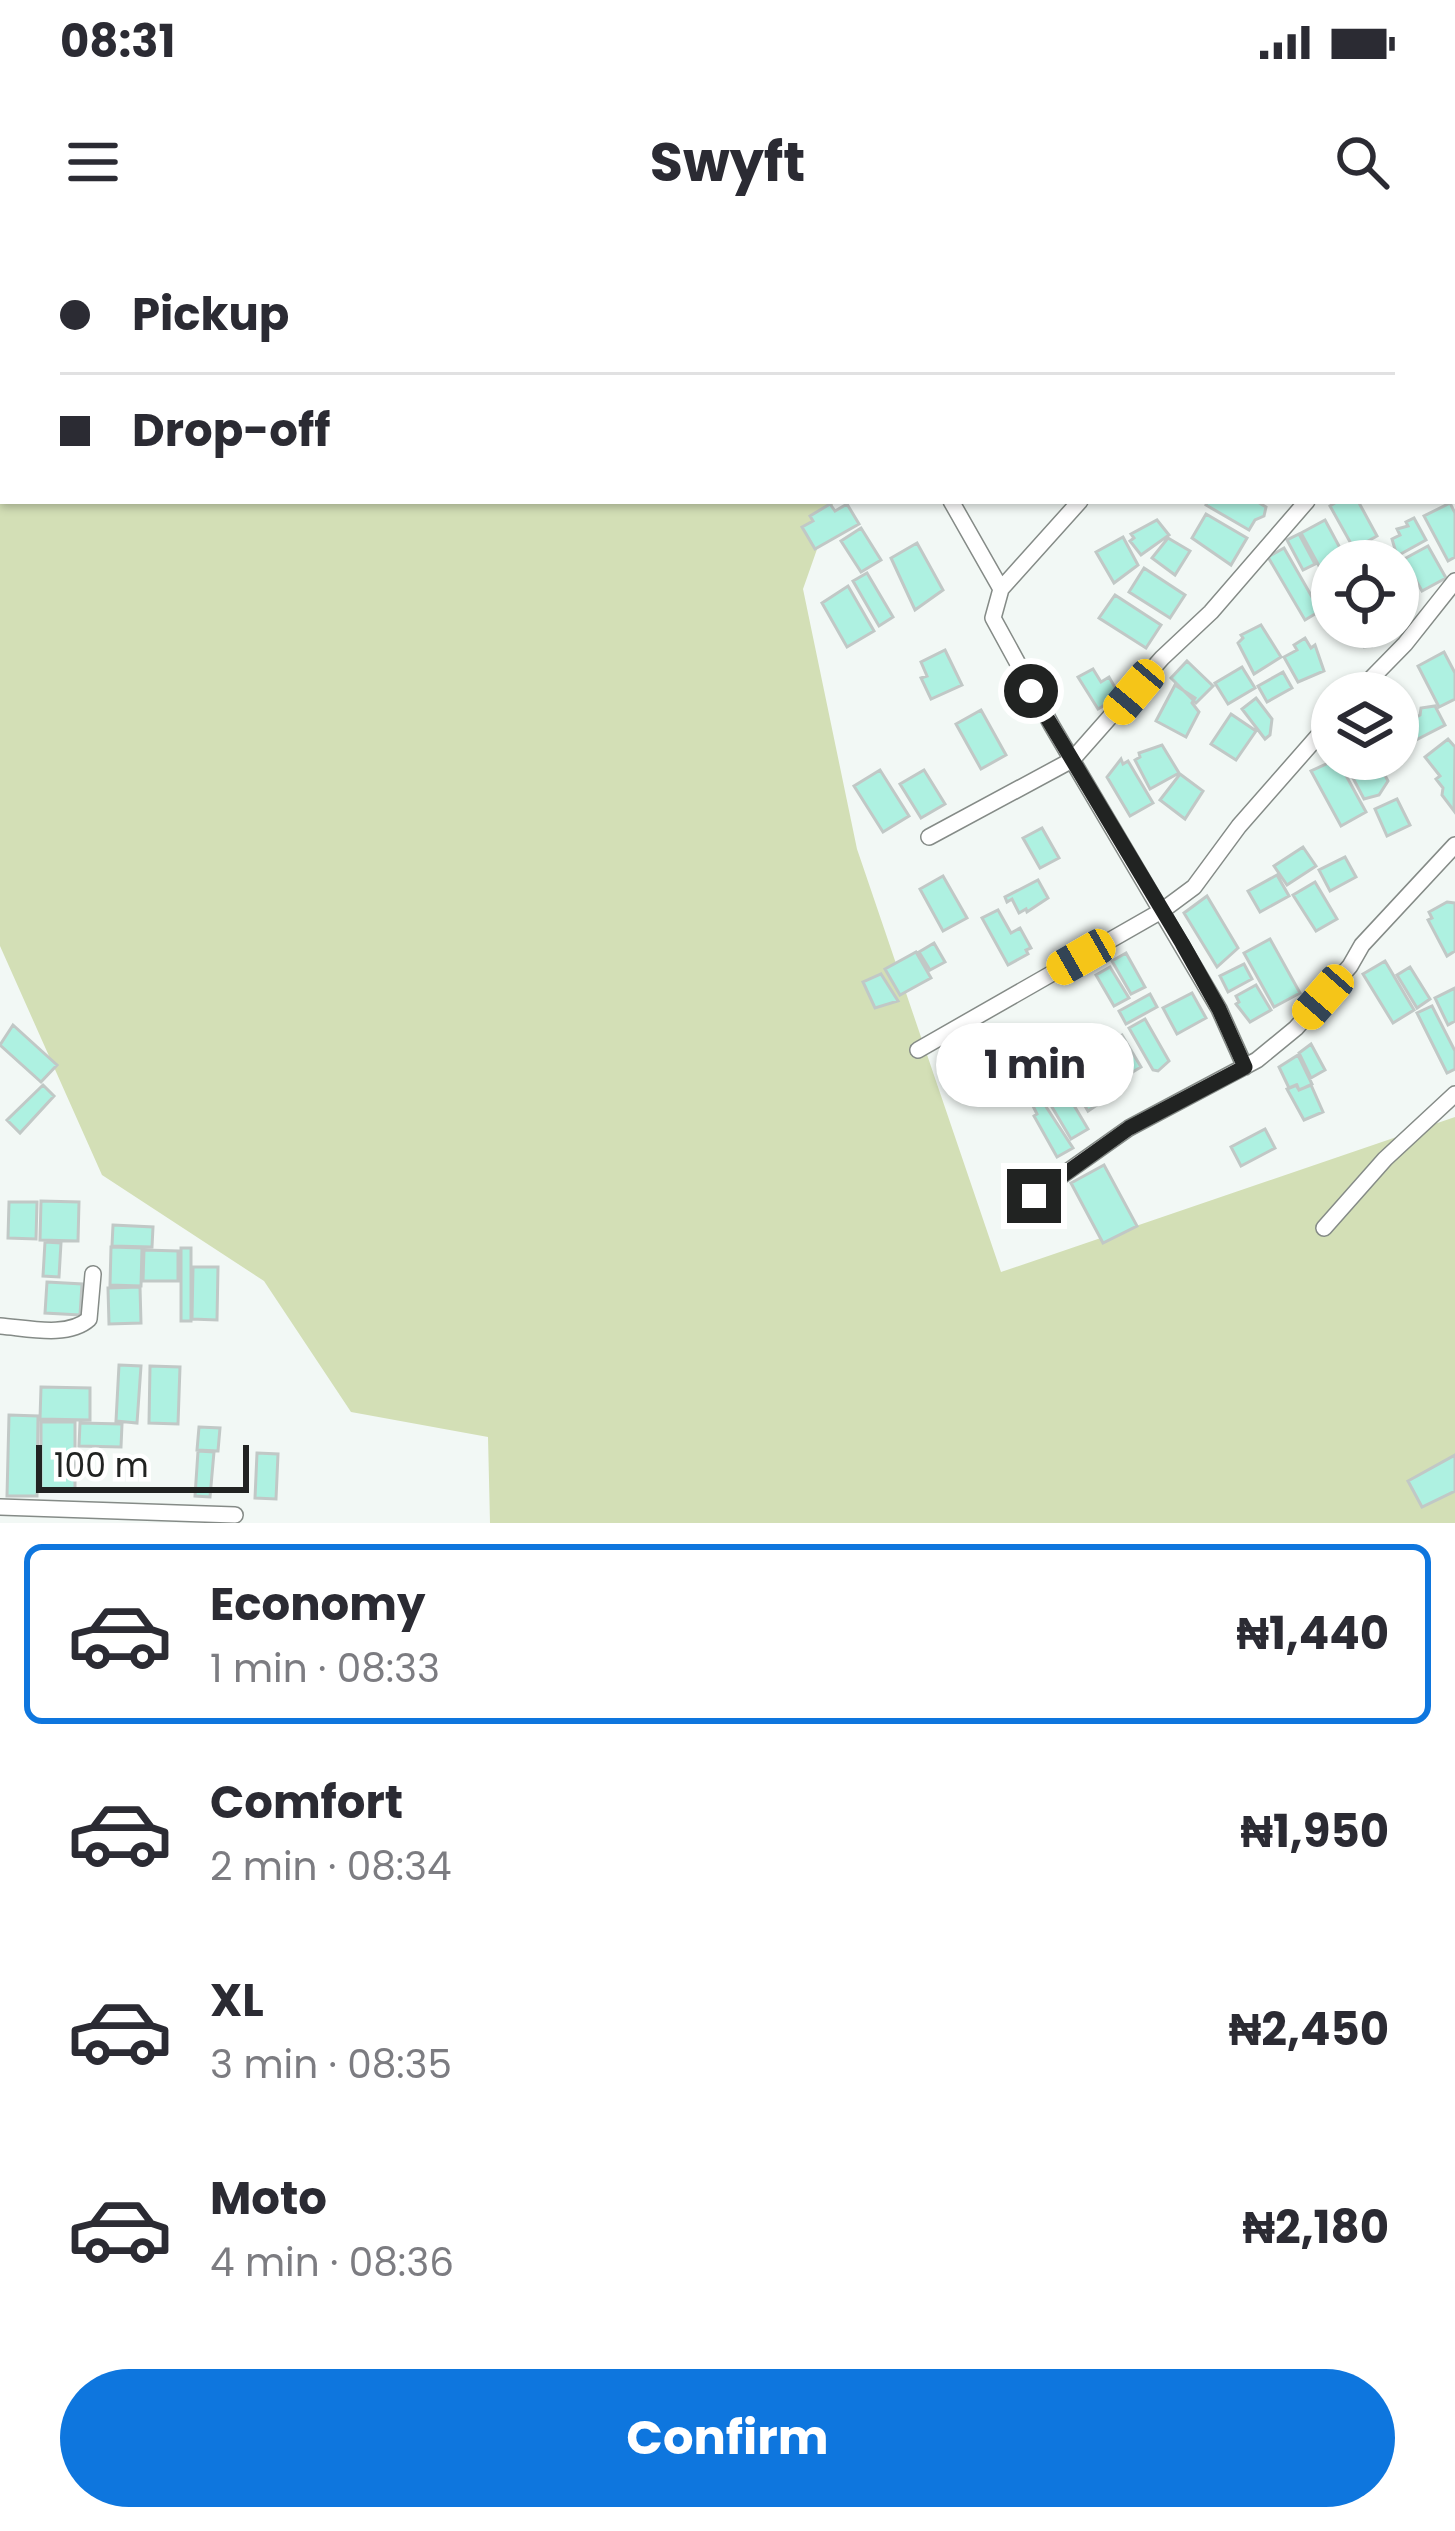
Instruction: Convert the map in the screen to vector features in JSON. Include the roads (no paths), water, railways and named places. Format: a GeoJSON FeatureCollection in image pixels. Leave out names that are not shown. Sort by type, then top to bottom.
{"type":"FeatureCollection","features":[{"type":"Feature","properties":{"kind":"street"},"geometry":{"type":"LineString","coordinates":[[953,504],[1001,589]]}},
{"type":"Feature","properties":{"kind":"street"},"geometry":{"type":"LineString","coordinates":[[1077,504],[1001,589],[993,608],[996,626],[1219,1009],[1245,1067]]}},
{"type":"Feature","properties":{"kind":"street"},"geometry":{"type":"LineString","coordinates":[[929,837],[1072,760],[1304,504]]}},
{"type":"Feature","properties":{"kind":"street"},"geometry":{"type":"LineString","coordinates":[[1378,672],[1455,581]]}},
{"type":"Feature","properties":{"kind":"street"},"geometry":{"type":"LineString","coordinates":[[918,1050],[1163,910],[1194,887],[1239,826],[1311,744]]}},
{"type":"Feature","properties":{"kind":"street"},"geometry":{"type":"LineString","coordinates":[[1034,1196],[1129,1128],[1245,1067],[1296,1028],[1350,966],[1362,944],[1455,845]]}},
{"type":"Feature","properties":{"kind":"street"},"geometry":{"type":"LineString","coordinates":[[1324,1228],[1385,1160],[1455,1094]]}},
{"type":"Feature","properties":{"kind":"street"},"geometry":{"type":"LineString","coordinates":[[0,1326],[64,1330],[82,1326],[89,1319],[93,1274]]}},
{"type":"Feature","properties":{"kind":"street"},"geometry":{"type":"LineString","coordinates":[[0,1507],[235,1515]]}}]}
